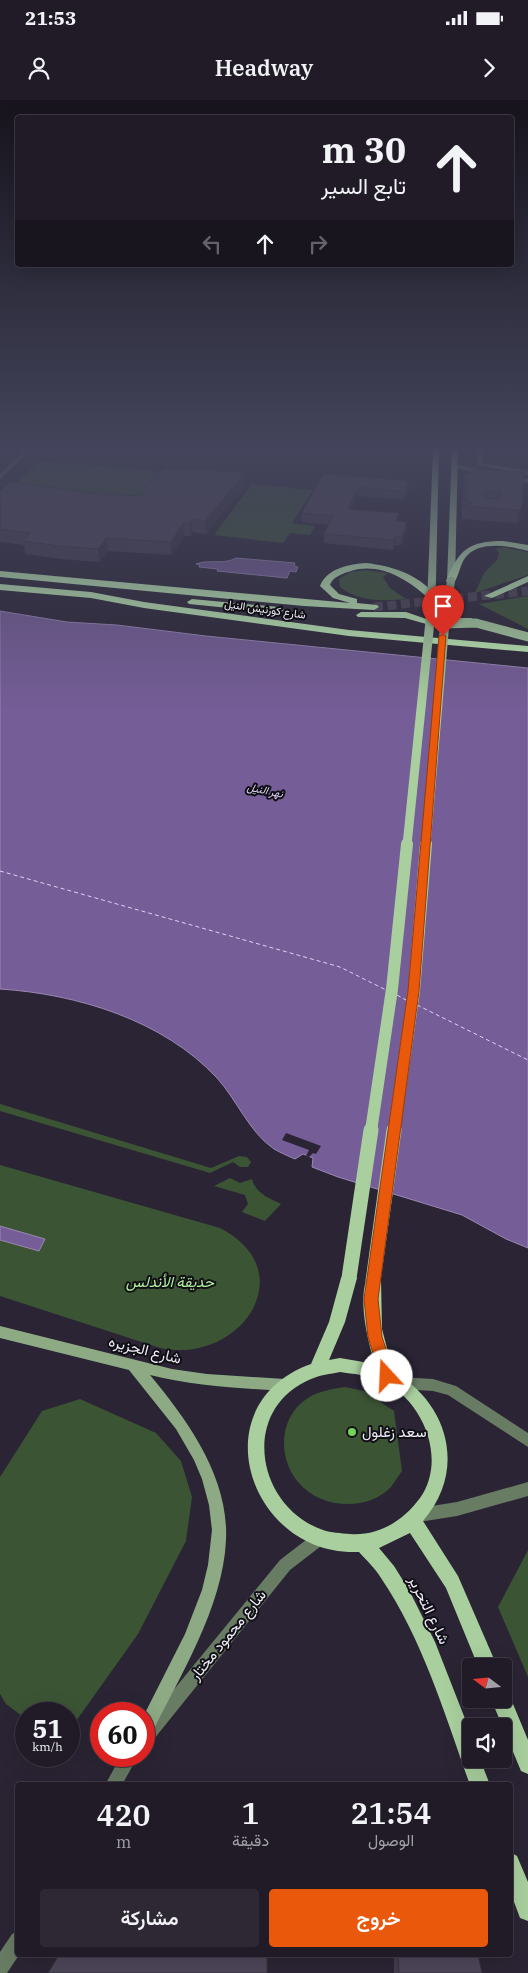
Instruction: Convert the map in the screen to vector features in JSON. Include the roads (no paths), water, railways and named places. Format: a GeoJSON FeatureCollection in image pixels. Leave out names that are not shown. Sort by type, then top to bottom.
{"type":"FeatureCollection","features":[{"type":"Feature","properties":{"kind":"highway"},"geometry":{"type":"LineString","coordinates":[[451,581],[458,562],[469,550],[492,544],[507,544],[528,548]]}},
{"type":"Feature","properties":{"kind":"highway","name":"شارع كورنيش النيل"},"geometry":{"type":"LineString","coordinates":[[0,574],[304,603],[374,607],[336,596],[325,586],[327,580],[343,570],[369,567],[384,568],[407,576],[430,595]]}},
{"type":"Feature","properties":{"kind":"highway"},"geometry":{"type":"LineString","coordinates":[[489,596],[528,579]]}},
{"type":"Feature","properties":{"kind":"highway"},"geometry":{"type":"LineString","coordinates":[[63,592],[72,580]]}},
{"type":"Feature","properties":{"kind":"highway","name":"شارع كورنيش النيل"},"geometry":{"type":"LineString","coordinates":[[0,586],[91,595],[144,605],[348,633],[528,649]]}},
{"type":"Feature","properties":{"kind":"highway"},"geometry":{"type":"LineString","coordinates":[[91,595],[315,613],[406,615],[430,622]]}},
{"type":"Feature","properties":{"kind":"main road"},"geometry":{"type":"LineString","coordinates":[[317,1369],[337,1322],[349,1278],[392,989],[430,622],[433,535]]}},
{"type":"Feature","properties":{"kind":"main road"},"geometry":{"type":"LineString","coordinates":[[393,1379],[377,1346],[372,1318],[373,1281],[414,991],[444,624],[451,581],[452,535]]}},
{"type":"Feature","properties":{"kind":"main road"},"geometry":{"type":"LineString","coordinates":[[444,624],[470,621],[485,623],[528,637]]}},
{"type":"Feature","properties":{"kind":"main road"},"geometry":{"type":"LineString","coordinates":[[348,1366],[364,1368],[393,1379],[421,1403],[436,1430],[441,1459],[435,1489],[416,1518],[382,1539],[363,1543],[332,1542],[293,1525],[273,1504],[259,1480],[254,1453],[258,1427],[268,1404],[286,1385],[317,1369],[348,1366]]}},
{"type":"Feature","properties":{"kind":"main road"},"geometry":{"type":"LineString","coordinates":[[416,1518],[452,1582],[485,1658]]}},
{"type":"Feature","properties":{"kind":"main road","name":"شارع التحرير"},"geometry":{"type":"LineString","coordinates":[[363,1543],[387,1571],[410,1611],[434,1666],[479,1782]]}},
{"type":"Feature","properties":{"kind":"main road"},"geometry":{"type":"LineString","coordinates":[[505,1708],[528,1764]]}},
{"type":"Feature","properties":{"kind":"main road"},"geometry":{"type":"LineString","coordinates":[[513,1871],[528,1910]]}},
{"type":"Feature","properties":{"kind":"street","name":"شارع الجزيره"},"geometry":{"type":"LineString","coordinates":[[0,1332],[207,1380],[286,1385]]}},
{"type":"Feature","properties":{"kind":"street"},"geometry":{"type":"LineString","coordinates":[[132,1364],[168,1406],[195,1447],[213,1494],[219,1540],[211,1580],[196,1626],[155,1709]]}},
{"type":"Feature","properties":{"kind":"street"},"geometry":{"type":"LineString","coordinates":[[393,1379],[451,1390],[528,1441]]}},
{"type":"Feature","properties":{"kind":"street"},"geometry":{"type":"LineString","coordinates":[[416,1518],[458,1509],[528,1489]]}},
{"type":"Feature","properties":{"kind":"street","name":"شارع محمود مختار"},"geometry":{"type":"LineString","coordinates":[[155,1725],[285,1565],[320,1538]]}},
{"type":"Feature","properties":{"kind":"street"},"geometry":{"type":"LineString","coordinates":[[115,1782],[124,1767]]}},
{"type":"Feature","properties":{"kind":"street"},"geometry":{"type":"LineString","coordinates":[[0,1968],[15,1945]]}},
{"type":"Feature","properties":{"kind":"water"},"geometry":{"type":"Polygon","coordinates":[[[236,558],[295,563],[294,566],[298,567],[296,572],[290,571],[287,578],[217,571],[218,569],[199,567],[200,565],[196,564],[236,558]]]}},
{"type":"Feature","properties":{"kind":"water","name":"نهر النيل"},"geometry":{"type":"Polygon","coordinates":[[[0,611],[67,622],[117,625],[206,636],[528,668],[528,1248],[506,1239],[462,1215],[338,1177],[312,1167],[313,1158],[303,1154],[295,1159],[274,1149],[257,1134],[217,1078],[171,1040],[145,1026],[88,1004],[59,997],[0,989],[0,611]]]}},
{"type":"Feature","properties":{"kind":"water"},"geometry":{"type":"Polygon","coordinates":[[[0,1226],[45,1239],[39,1251],[0,1240],[0,1226]]]}},
{"type":"Feature","properties":{"kind":"tunnel"},"geometry":{"type":"LineString","coordinates":[[374,607],[528,591]]}},
{"type":"Feature","properties":{"kind":"place","name":"سعد زغلول"},"geometry":{"type":"Point","coordinates":[352,1432]}},
{"type":"Feature","properties":{"kind":"park label","name":"حديقة الأندلس"},"geometry":{"type":"Point","coordinates":[170,1282]}}]}
